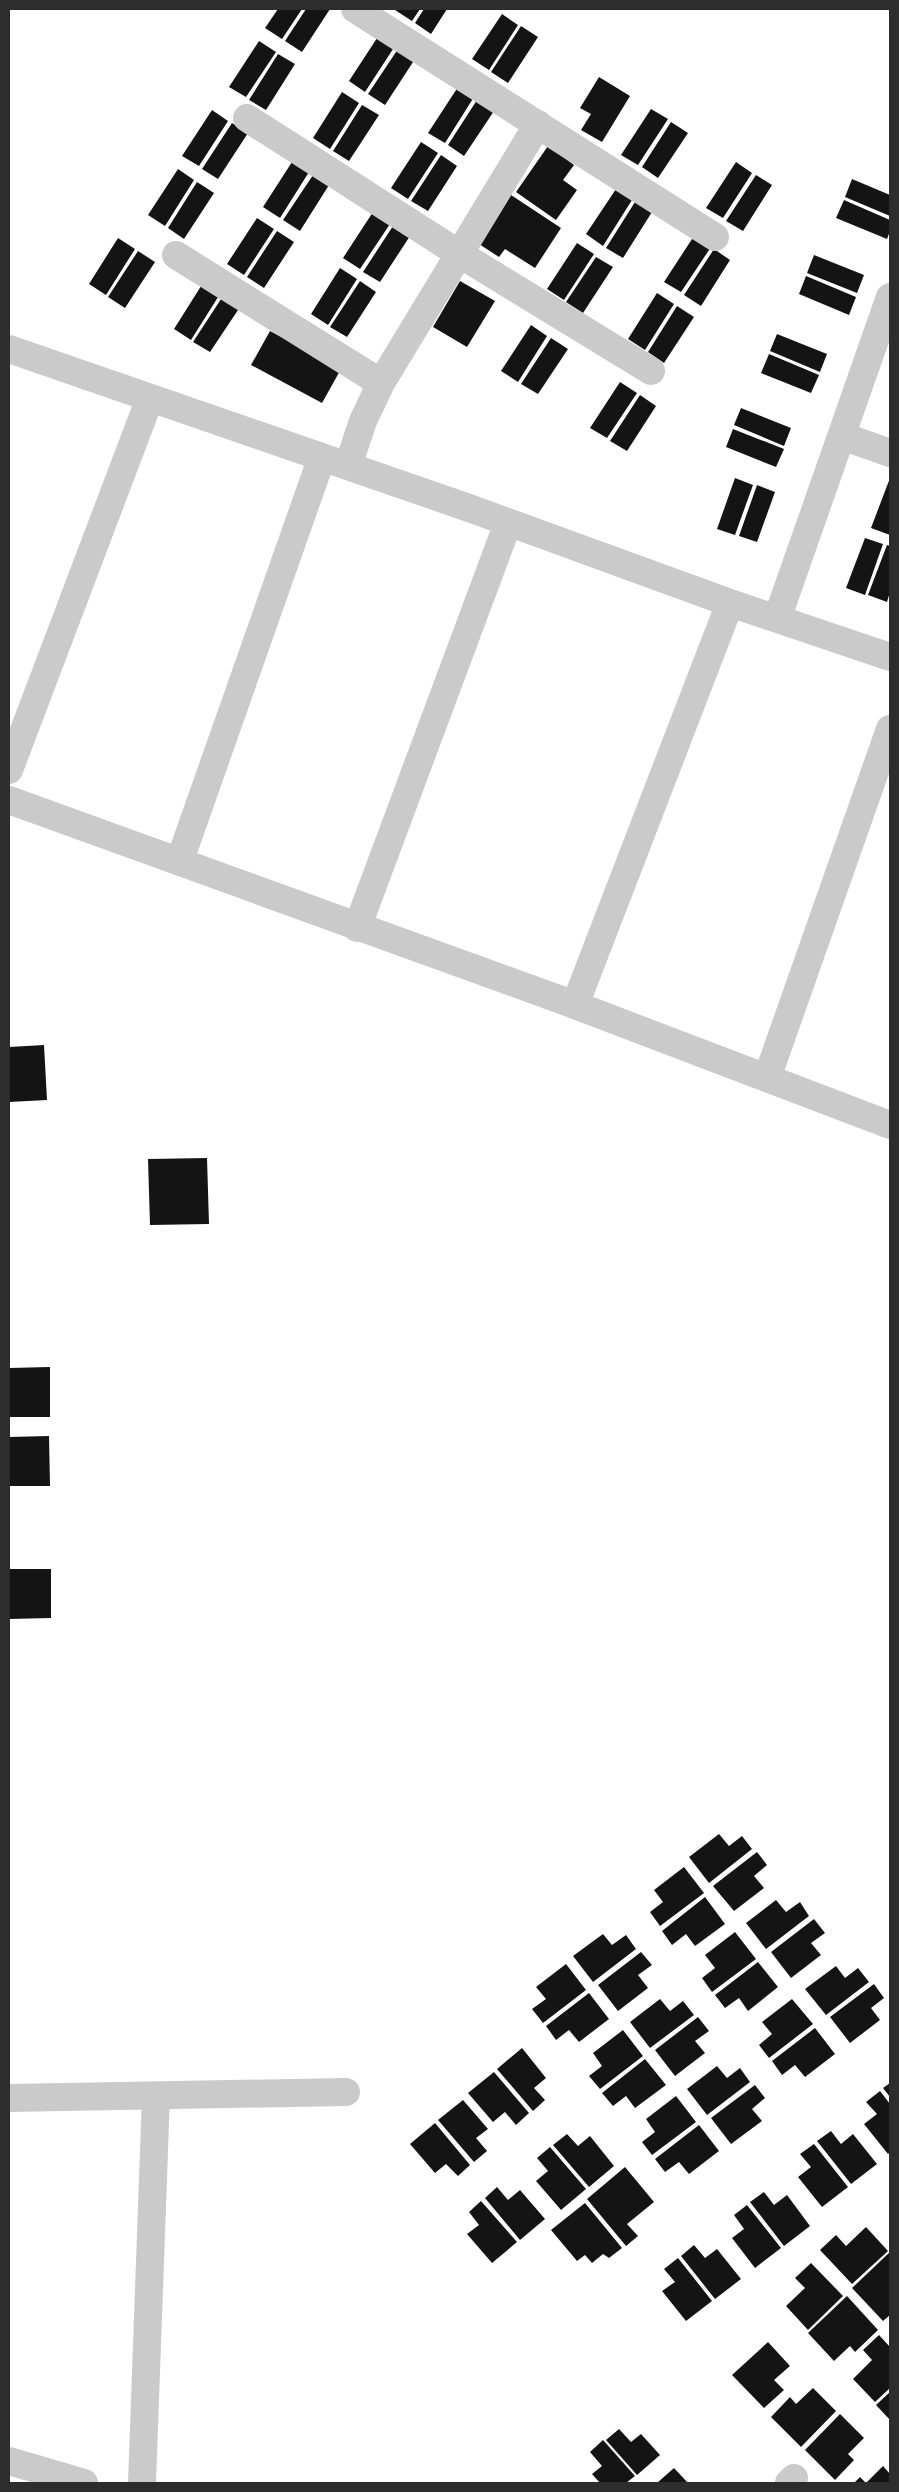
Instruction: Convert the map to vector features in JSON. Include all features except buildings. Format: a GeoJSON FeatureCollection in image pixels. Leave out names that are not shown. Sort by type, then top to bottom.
{"type":"FeatureCollection","features":[{"type":"Feature","properties":{"kind":"street"},"geometry":{"type":"LineString","coordinates":[[355,9],[715,236]]}},
{"type":"Feature","properties":{"kind":"street"},"geometry":{"type":"LineString","coordinates":[[246,118],[458,253],[651,371]]}},
{"type":"Feature","properties":{"kind":"street"},"geometry":{"type":"LineString","coordinates":[[348,466],[363,421],[381,382],[538,124]]}},
{"type":"Feature","properties":{"kind":"street"},"geometry":{"type":"LineString","coordinates":[[176,255],[381,382]]}},
{"type":"Feature","properties":{"kind":"street"},"geometry":{"type":"LineString","coordinates":[[777,619],[890,297]]}},
{"type":"Feature","properties":{"kind":"street"},"geometry":{"type":"LineString","coordinates":[[9,349],[348,466],[730,603],[890,657]]}},
{"type":"Feature","properties":{"kind":"street"},"geometry":{"type":"LineString","coordinates":[[9,770],[150,398]]}},
{"type":"Feature","properties":{"kind":"street"},"geometry":{"type":"LineString","coordinates":[[842,436],[890,453]]}},
{"type":"Feature","properties":{"kind":"street"},"geometry":{"type":"LineString","coordinates":[[180,860],[322,457]]}},
{"type":"Feature","properties":{"kind":"street"},"geometry":{"type":"LineString","coordinates":[[357,928],[508,523]]}},
{"type":"Feature","properties":{"kind":"street"},"geometry":{"type":"LineString","coordinates":[[575,1005],[730,603]]}},
{"type":"Feature","properties":{"kind":"street"},"geometry":{"type":"LineString","coordinates":[[767,1078],[890,729]]}},
{"type":"Feature","properties":{"kind":"street"},"geometry":{"type":"LineString","coordinates":[[9,800],[180,860],[357,928],[575,1005],[890,1125]]}},
{"type":"Feature","properties":{"kind":"street"},"geometry":{"type":"LineString","coordinates":[[9,2098],[346,2092]]}},
{"type":"Feature","properties":{"kind":"street"},"geometry":{"type":"LineString","coordinates":[[142,2483],[156,2096]]}},
{"type":"Feature","properties":{"kind":"street"},"geometry":{"type":"LineString","coordinates":[[9,2461],[84,2483]]}}]}
